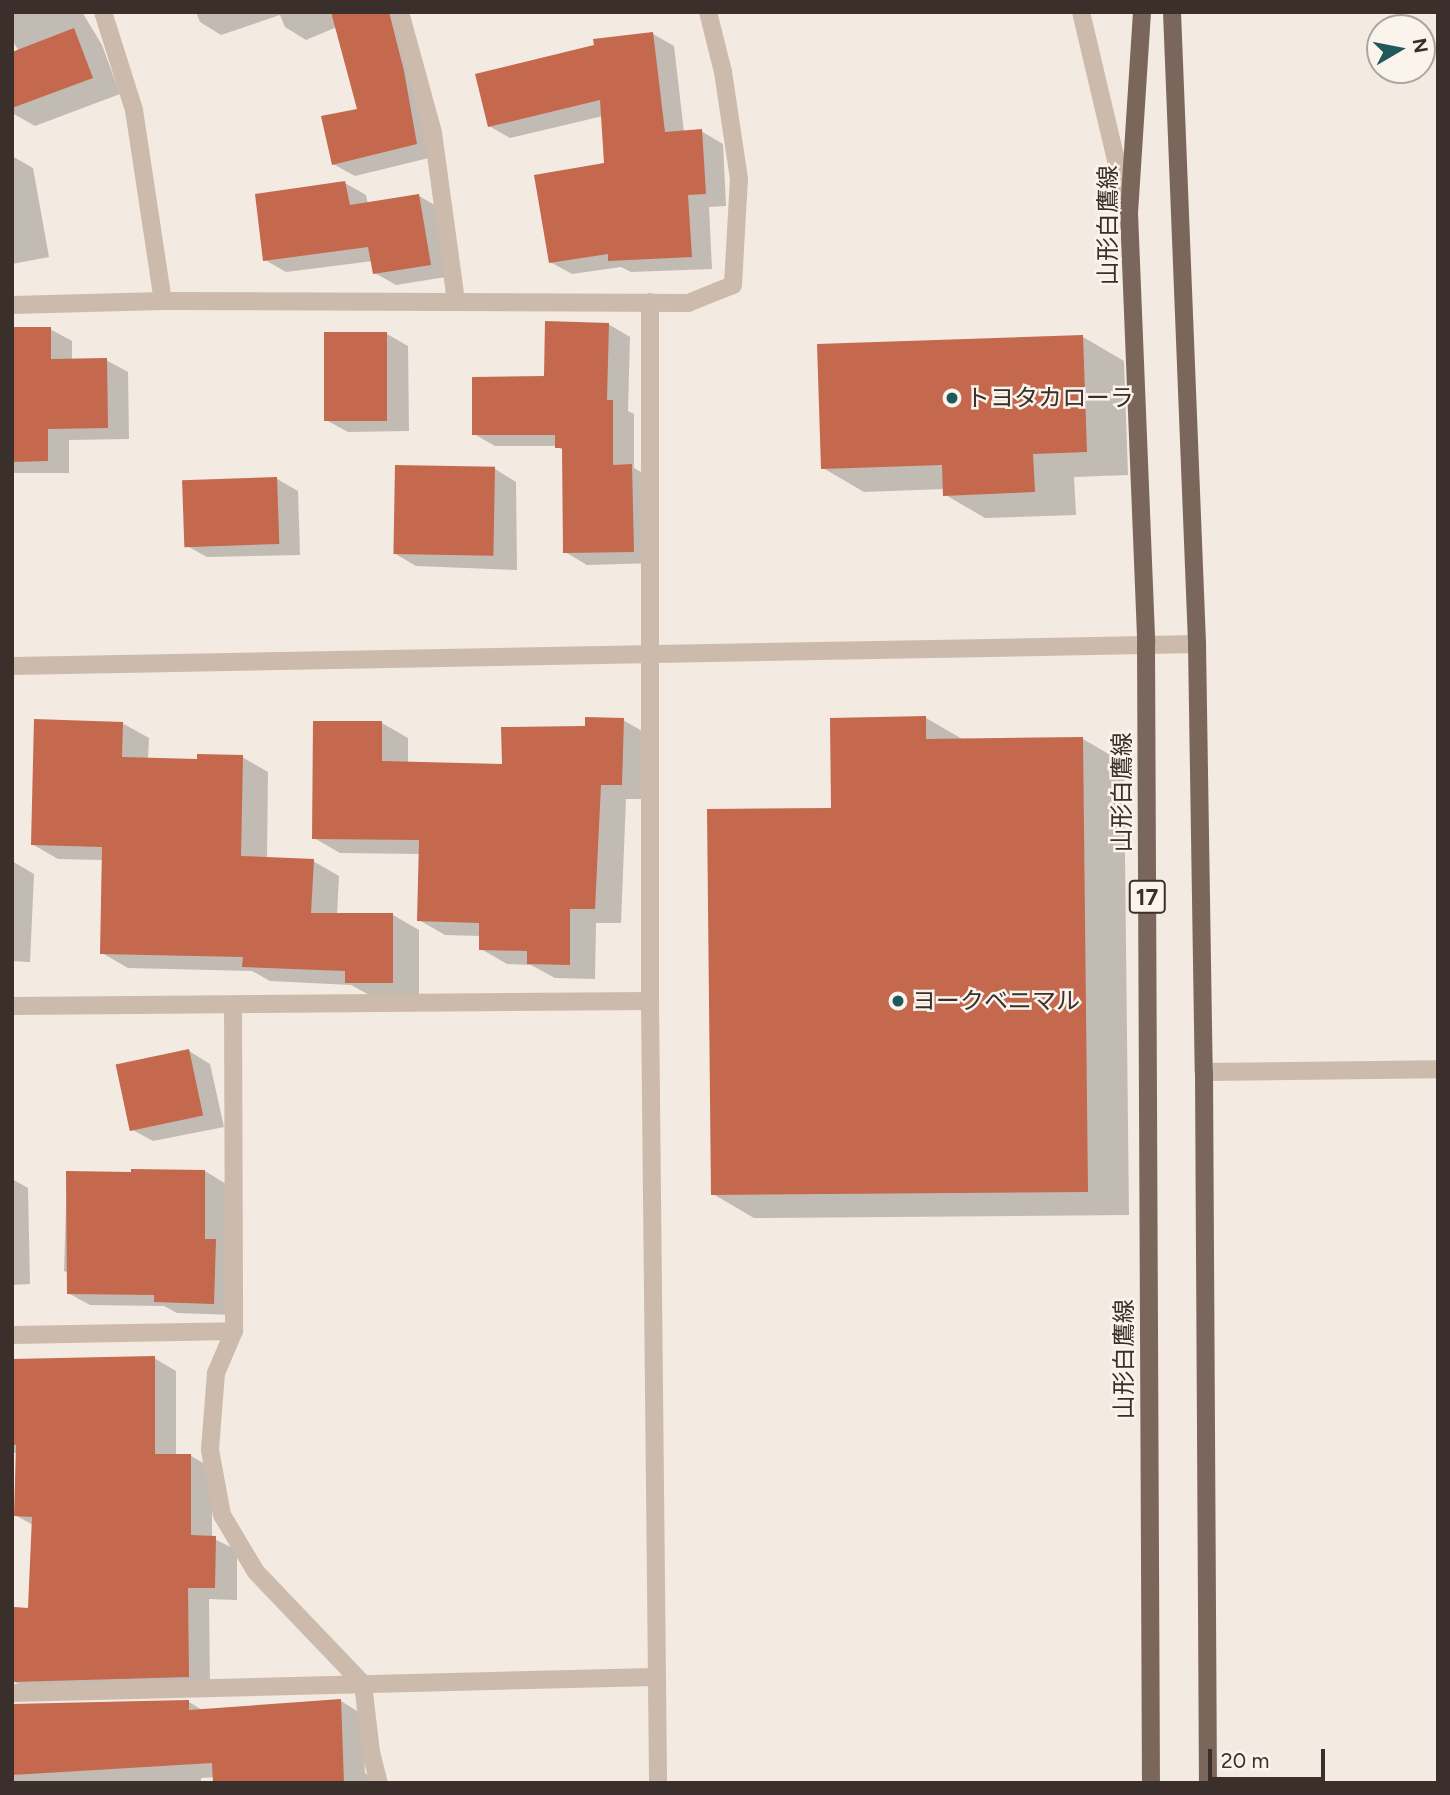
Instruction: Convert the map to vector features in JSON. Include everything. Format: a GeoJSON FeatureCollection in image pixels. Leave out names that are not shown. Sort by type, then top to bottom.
{"type":"FeatureCollection","features":[{"type":"Feature","properties":{"kind":"main road","name":"山形白鷹線"},"geometry":{"type":"LineString","coordinates":[[1142,12],[1129,213],[1146,644],[1151,1783]]}},
{"type":"Feature","properties":{"kind":"main road","name":"17"},"geometry":{"type":"LineString","coordinates":[[1172,12],[1197,644],[1204,1072],[1208,1783]]}},
{"type":"Feature","properties":{"kind":"street"},"geometry":{"type":"LineString","coordinates":[[103,12],[134,110],[163,301]]}},
{"type":"Feature","properties":{"kind":"street"},"geometry":{"type":"LineString","coordinates":[[400,12],[433,133],[456,302]]}},
{"type":"Feature","properties":{"kind":"street"},"geometry":{"type":"LineString","coordinates":[[12,304],[163,301],[688,303],[733,285],[739,179],[723,72],[709,12]]}},
{"type":"Feature","properties":{"kind":"street"},"geometry":{"type":"LineString","coordinates":[[1082,12],[1129,213]]}},
{"type":"Feature","properties":{"kind":"street"},"geometry":{"type":"LineString","coordinates":[[650,302],[650,1001],[658,1783]]}},
{"type":"Feature","properties":{"kind":"street"},"geometry":{"type":"LineString","coordinates":[[12,666],[1197,644]]}},
{"type":"Feature","properties":{"kind":"street"},"geometry":{"type":"LineString","coordinates":[[12,1006],[650,1001]]}},
{"type":"Feature","properties":{"kind":"street"},"geometry":{"type":"LineString","coordinates":[[233,1005],[234,1331],[216,1373],[210,1450],[222,1515],[256,1572],[363,1684],[371,1752],[379,1783]]}},
{"type":"Feature","properties":{"kind":"street"},"geometry":{"type":"LineString","coordinates":[[1204,1072],[1438,1069]]}},
{"type":"Feature","properties":{"kind":"street"},"geometry":{"type":"LineString","coordinates":[[12,1335],[234,1331]]}},
{"type":"Feature","properties":{"kind":"street"},"geometry":{"type":"LineString","coordinates":[[12,1693],[655,1677]]}},
{"type":"Feature","properties":{"kind":"building"},"geometry":{"type":"Polygon","coordinates":[[[331,12],[389,12],[404,71],[417,144],[332,165],[321,116],[357,109],[331,12]]]}},
{"type":"Feature","properties":{"kind":"building"},"geometry":{"type":"Polygon","coordinates":[[[74,28],[93,78],[12,108],[12,52],[74,28]]]}},
{"type":"Feature","properties":{"kind":"building"},"geometry":{"type":"Polygon","coordinates":[[[653,32],[665,132],[702,129],[706,194],[688,195],[692,257],[608,261],[608,254],[549,263],[534,175],[604,163],[600,100],[488,127],[475,74],[594,45],[593,39],[653,32]]]}},
{"type":"Feature","properties":{"kind":"building"},"geometry":{"type":"Polygon","coordinates":[[[345,181],[350,205],[419,194],[431,265],[373,274],[368,247],[263,261],[255,194],[345,181]]]}},
{"type":"Feature","properties":{"kind":"building"},"geometry":{"type":"Polygon","coordinates":[[[545,321],[609,323],[607,400],[613,400],[613,465],[632,464],[634,552],[563,553],[562,448],[555,448],[555,435],[472,435],[472,377],[544,376],[545,321]]]}},
{"type":"Feature","properties":{"kind":"building"},"geometry":{"type":"Polygon","coordinates":[[[12,327],[51,327],[51,359],[107,358],[108,428],[48,429],[48,461],[12,462],[12,327]]]}},
{"type":"Feature","properties":{"kind":"building"},"geometry":{"type":"Polygon","coordinates":[[[324,332],[387,332],[387,421],[324,421],[324,332]]]}},
{"type":"Feature","properties":{"kind":"building","name":"トヨタカローラ"},"geometry":{"type":"Polygon","coordinates":[[[1083,335],[1087,452],[1033,454],[1035,492],[943,496],[942,465],[821,469],[817,344],[1083,335]]]}},
{"type":"Feature","properties":{"kind":"building"},"geometry":{"type":"Polygon","coordinates":[[[395,465],[495,467],[493,556],[393,554],[395,465]]]}},
{"type":"Feature","properties":{"kind":"building"},"geometry":{"type":"Polygon","coordinates":[[[277,477],[279,544],[184,547],[182,480],[277,477]]]}},
{"type":"Feature","properties":{"kind":"building","name":"ヨークベニマル"},"geometry":{"type":"Polygon","coordinates":[[[926,716],[926,739],[1083,737],[1088,1192],[711,1195],[707,809],[831,808],[830,718],[926,716]]]}},
{"type":"Feature","properties":{"kind":"building"},"geometry":{"type":"Polygon","coordinates":[[[585,717],[624,718],[622,785],[601,785],[595,909],[570,909],[570,965],[527,964],[527,951],[479,950],[479,923],[417,921],[419,840],[312,839],[313,721],[382,721],[382,761],[502,764],[501,727],[585,726],[585,717]]]}},
{"type":"Feature","properties":{"kind":"building"},"geometry":{"type":"Polygon","coordinates":[[[34,719],[123,722],[122,757],[197,759],[197,754],[243,755],[241,856],[314,859],[311,913],[393,913],[393,983],[345,983],[345,971],[242,967],[243,957],[100,954],[102,847],[31,845],[34,719]]]}},
{"type":"Feature","properties":{"kind":"building"},"geometry":{"type":"Polygon","coordinates":[[[189,1049],[203,1116],[130,1131],[116,1065],[189,1049]]]}},
{"type":"Feature","properties":{"kind":"building"},"geometry":{"type":"Polygon","coordinates":[[[131,1169],[205,1170],[205,1239],[216,1239],[214,1304],[154,1302],[154,1295],[67,1294],[66,1171],[131,1172],[131,1169]]]}},
{"type":"Feature","properties":{"kind":"building"},"geometry":{"type":"Polygon","coordinates":[[[155,1356],[155,1454],[191,1454],[191,1535],[216,1536],[215,1588],[188,1588],[189,1677],[12,1682],[14,1607],[28,1608],[32,1517],[14,1516],[16,1445],[12,1445],[12,1359],[155,1356]]]}},
{"type":"Feature","properties":{"kind":"building"},"geometry":{"type":"Polygon","coordinates":[[[341,1699],[344,1783],[213,1783],[212,1763],[12,1775],[12,1704],[189,1700],[189,1710],[341,1699]]]}},
{"type":"Feature","properties":{"kind":"place","name":"トヨタカローラ"},"geometry":{"type":"Point","coordinates":[952,398]}},
{"type":"Feature","properties":{"kind":"place","name":"ヨークベニマル"},"geometry":{"type":"Point","coordinates":[898,1001]}}]}
